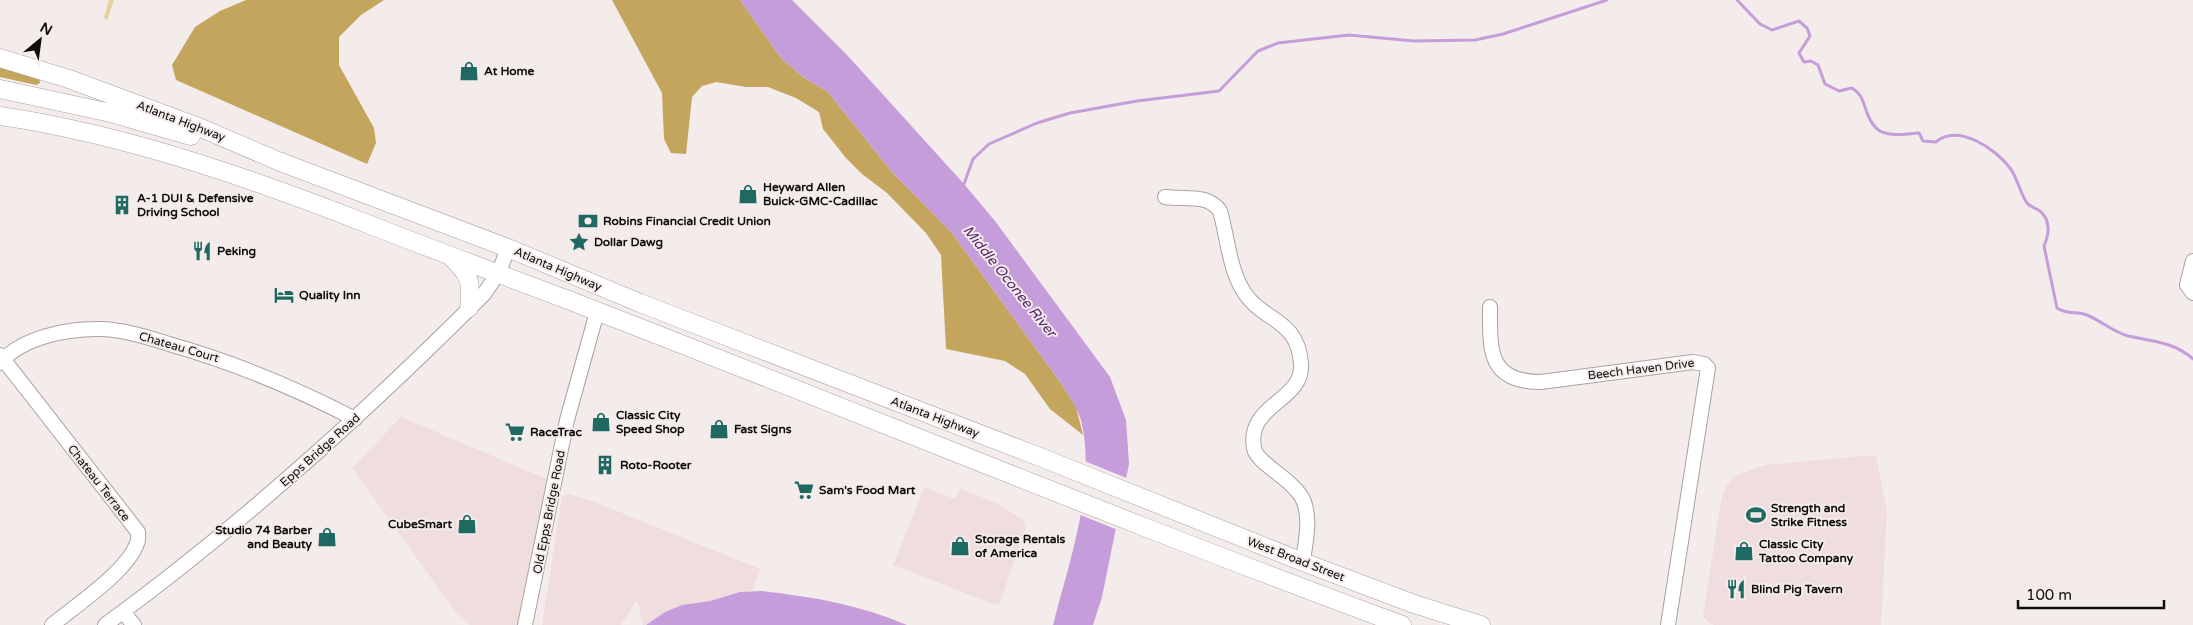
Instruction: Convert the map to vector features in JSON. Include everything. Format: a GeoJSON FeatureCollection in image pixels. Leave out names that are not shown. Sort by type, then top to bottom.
{"type":"FeatureCollection","features":[{"type":"Feature","properties":{"kind":"main road","name":"Atlanta Highway"},"geometry":{"type":"LineString","coordinates":[[0,58],[69,79],[201,128],[278,162],[508,248],[640,303],[1113,486]]}},
{"type":"Feature","properties":{"kind":"main road"},"geometry":{"type":"LineString","coordinates":[[0,89],[111,113],[278,162]]}},
{"type":"Feature","properties":{"kind":"main road","name":"Atlanta Highway"},"geometry":{"type":"LineString","coordinates":[[0,116],[74,129],[160,151],[308,201],[498,272],[1087,504]]}},
{"type":"Feature","properties":{"kind":"main road"},"geometry":{"type":"LineString","coordinates":[[446,252],[468,275],[471,292],[469,308]]}},
{"type":"Feature","properties":{"kind":"main road","name":"West Broad Street"},"geometry":{"type":"LineString","coordinates":[[1113,486],[1303,562],[1481,625]]}},
{"type":"Feature","properties":{"kind":"main road","name":"West Broad Street"},"geometry":{"type":"LineString","coordinates":[[1087,504],[1402,625]]}},
{"type":"Feature","properties":{"kind":"main road"},"geometry":{"type":"LineString","coordinates":[[1382,618],[1389,594]]}},
{"type":"Feature","properties":{"kind":"street"},"geometry":{"type":"LineString","coordinates":[[1165,197],[1183,199],[1205,198],[1215,203],[1220,211],[1241,287],[1261,310],[1286,327],[1296,338],[1299,345],[1302,366],[1300,377],[1294,387],[1260,416],[1253,442],[1258,458],[1288,480],[1304,502],[1307,525],[1303,562]]}},
{"type":"Feature","properties":{"kind":"street","name":"Epps Bridge Road"},"geometry":{"type":"LineString","coordinates":[[105,625],[229,530],[355,418],[484,294],[498,272],[508,248]]}},
{"type":"Feature","properties":{"kind":"street"},"geometry":{"type":"LineString","coordinates":[[2193,261],[2187,285],[2193,293]]}},
{"type":"Feature","properties":{"kind":"street","name":"Beech Haven Drive"},"geometry":{"type":"LineString","coordinates":[[1490,307],[1490,343],[1496,365],[1510,377],[1520,380],[1540,382],[1693,362],[1704,364],[1708,368],[1668,625]]}},
{"type":"Feature","properties":{"kind":"street","name":"Old Epps Bridge Road"},"geometry":{"type":"LineString","coordinates":[[525,625],[567,420],[597,312]]}},
{"type":"Feature","properties":{"kind":"street","name":"Chateau Court"},"geometry":{"type":"LineString","coordinates":[[1,359],[33,340],[89,329],[120,332],[219,359],[355,418]]}},
{"type":"Feature","properties":{"kind":"street","name":"Chateau Terrace"},"geometry":{"type":"LineString","coordinates":[[1,359],[138,532],[138,543],[127,560],[109,579],[52,625]]}},
{"type":"Feature","properties":{"kind":"street"},"geometry":{"type":"LineString","coordinates":[[123,612],[134,625]]}},
{"type":"Feature","properties":{"kind":"shaded area"},"geometry":{"type":"Polygon","coordinates":[[[109,0],[114,0],[107,21],[104,17],[109,0]]]}},
{"type":"Feature","properties":{"kind":"shaded area"},"geometry":{"type":"Polygon","coordinates":[[[246,0],[384,0],[361,15],[339,37],[339,65],[374,128],[376,143],[367,164],[176,80],[172,65],[195,27],[220,11],[246,0]]]}},
{"type":"Feature","properties":{"kind":"shaded area"},"geometry":{"type":"Polygon","coordinates":[[[612,0],[740,0],[781,58],[803,77],[828,92],[892,172],[952,233],[1063,386],[1076,407],[1083,435],[1050,409],[1025,374],[1005,361],[946,349],[941,255],[926,233],[887,193],[862,174],[846,158],[823,129],[819,112],[796,98],[768,87],[746,87],[716,82],[702,86],[692,97],[686,154],[671,153],[664,139],[662,93],[612,0]]]}},
{"type":"Feature","properties":{"kind":"shaded area"},"geometry":{"type":"Polygon","coordinates":[[[0,65],[39,77],[40,83],[36,85],[0,77],[0,65]]]}},
{"type":"Feature","properties":{"kind":"shaded area","name":"CubeSmart"},"geometry":{"type":"Polygon","coordinates":[[[401,417],[547,479],[550,487],[521,625],[470,625],[454,610],[352,468],[401,417]]]}},
{"type":"Feature","properties":{"kind":"shaded area"},"geometry":{"type":"Polygon","coordinates":[[[1876,455],[1887,511],[1881,625],[1714,625],[1708,622],[1703,616],[1721,501],[1726,486],[1733,477],[1765,465],[1876,455]]]}},
{"type":"Feature","properties":{"kind":"shaded area","name":"Storage Rentals of America"},"geometry":{"type":"Polygon","coordinates":[[[924,487],[955,499],[960,489],[995,502],[1024,520],[1026,526],[999,606],[893,565],[924,487]]]}},
{"type":"Feature","properties":{"kind":"shaded area"},"geometry":{"type":"Polygon","coordinates":[[[569,494],[595,502],[760,569],[752,591],[741,592],[710,601],[682,605],[665,612],[646,625],[643,625],[637,600],[621,625],[542,625],[562,496],[569,494]]]}},
{"type":"Feature","properties":{"kind":"water","name":"Middle Oconee River"},"geometry":{"type":"Polygon","coordinates":[[[740,0],[792,0],[848,56],[995,221],[1110,377],[1126,420],[1129,464],[1102,597],[1093,625],[1053,625],[1079,524],[1086,471],[1085,445],[1081,420],[1073,403],[1063,386],[952,233],[892,172],[828,92],[803,77],[781,58],[740,0]]]}},
{"type":"Feature","properties":{"kind":"water"},"geometry":{"type":"Polygon","coordinates":[[[762,591],[800,596],[854,607],[907,625],[646,625],[665,612],[682,605],[710,601],[740,592],[762,591]]]}},
{"type":"Feature","properties":{"kind":"pier"},"geometry":{"type":"Polygon","coordinates":[[[1082,460],[1129,479],[1118,530],[1078,514],[1082,460]]]}},
{"type":"Feature","properties":{"kind":"waterway"},"geometry":{"type":"LineString","coordinates":[[961,185],[964,184],[973,159],[989,144],[1037,123],[1070,113],[1137,101],[1219,91],[1258,51],[1278,43],[1349,35],[1414,41],[1475,40],[1503,34],[1607,0]]}},
{"type":"Feature","properties":{"kind":"waterway"},"geometry":{"type":"LineString","coordinates":[[1737,0],[1760,24],[1772,30],[1799,21],[1807,28],[1810,36],[1799,53],[1804,62],[1811,61],[1818,65],[1825,84],[1839,91],[1852,88],[1857,92],[1862,98],[1869,118],[1879,130],[1892,134],[1919,133],[1923,141],[1936,142],[1945,137],[1955,135],[1976,141],[1996,153],[2013,172],[2027,203],[2040,211],[2046,219],[2048,232],[2044,246],[2057,308],[2087,315],[2128,336],[2170,346],[2186,353],[2193,359]]}},
{"type":"Feature","properties":{"kind":"place","name":"At Home"},"geometry":{"type":"Point","coordinates":[469,71]}},
{"type":"Feature","properties":{"kind":"place","name":"Heyward Allen Buick-GMC-Cadillac"},"geometry":{"type":"Point","coordinates":[748,194]}},
{"type":"Feature","properties":{"kind":"place","name":"A-1 DUI & Defensive Driving School"},"geometry":{"type":"Point","coordinates":[122,205]}},
{"type":"Feature","properties":{"kind":"place","name":"Robins Financial Credit Union"},"geometry":{"type":"Point","coordinates":[588,221]}},
{"type":"Feature","properties":{"kind":"place","name":"Dollar Dawg"},"geometry":{"type":"Point","coordinates":[579,242]}},
{"type":"Feature","properties":{"kind":"place","name":"Peking"},"geometry":{"type":"Point","coordinates":[202,251]}},
{"type":"Feature","properties":{"kind":"place","name":"Quality Inn"},"geometry":{"type":"Point","coordinates":[284,295]}},
{"type":"Feature","properties":{"kind":"place","name":"Classic City Speed Shop"},"geometry":{"type":"Point","coordinates":[601,422]}},
{"type":"Feature","properties":{"kind":"place","name":"Fast Signs"},"geometry":{"type":"Point","coordinates":[719,429]}},
{"type":"Feature","properties":{"kind":"place","name":"RaceTrac"},"geometry":{"type":"Point","coordinates":[515,432]}},
{"type":"Feature","properties":{"kind":"place","name":"Roto-Rooter"},"geometry":{"type":"Point","coordinates":[605,465]}},
{"type":"Feature","properties":{"kind":"place","name":"Sam's Food Mart"},"geometry":{"type":"Point","coordinates":[804,490]}},
{"type":"Feature","properties":{"kind":"place","name":"Strength and Strike Fitness"},"geometry":{"type":"Point","coordinates":[1756,515]}},
{"type":"Feature","properties":{"kind":"place","name":"CubeSmart"},"geometry":{"type":"Point","coordinates":[467,524]}},
{"type":"Feature","properties":{"kind":"place","name":"Studio 74 Barber and Beauty"},"geometry":{"type":"Point","coordinates":[327,537]}},
{"type":"Feature","properties":{"kind":"place","name":"Storage Rentals of America"},"geometry":{"type":"Point","coordinates":[960,546]}},
{"type":"Feature","properties":{"kind":"place","name":"Classic City Tattoo Company"},"geometry":{"type":"Point","coordinates":[1744,551]}},
{"type":"Feature","properties":{"kind":"place","name":"Blind Pig Tavern"},"geometry":{"type":"Point","coordinates":[1736,589]}}]}
